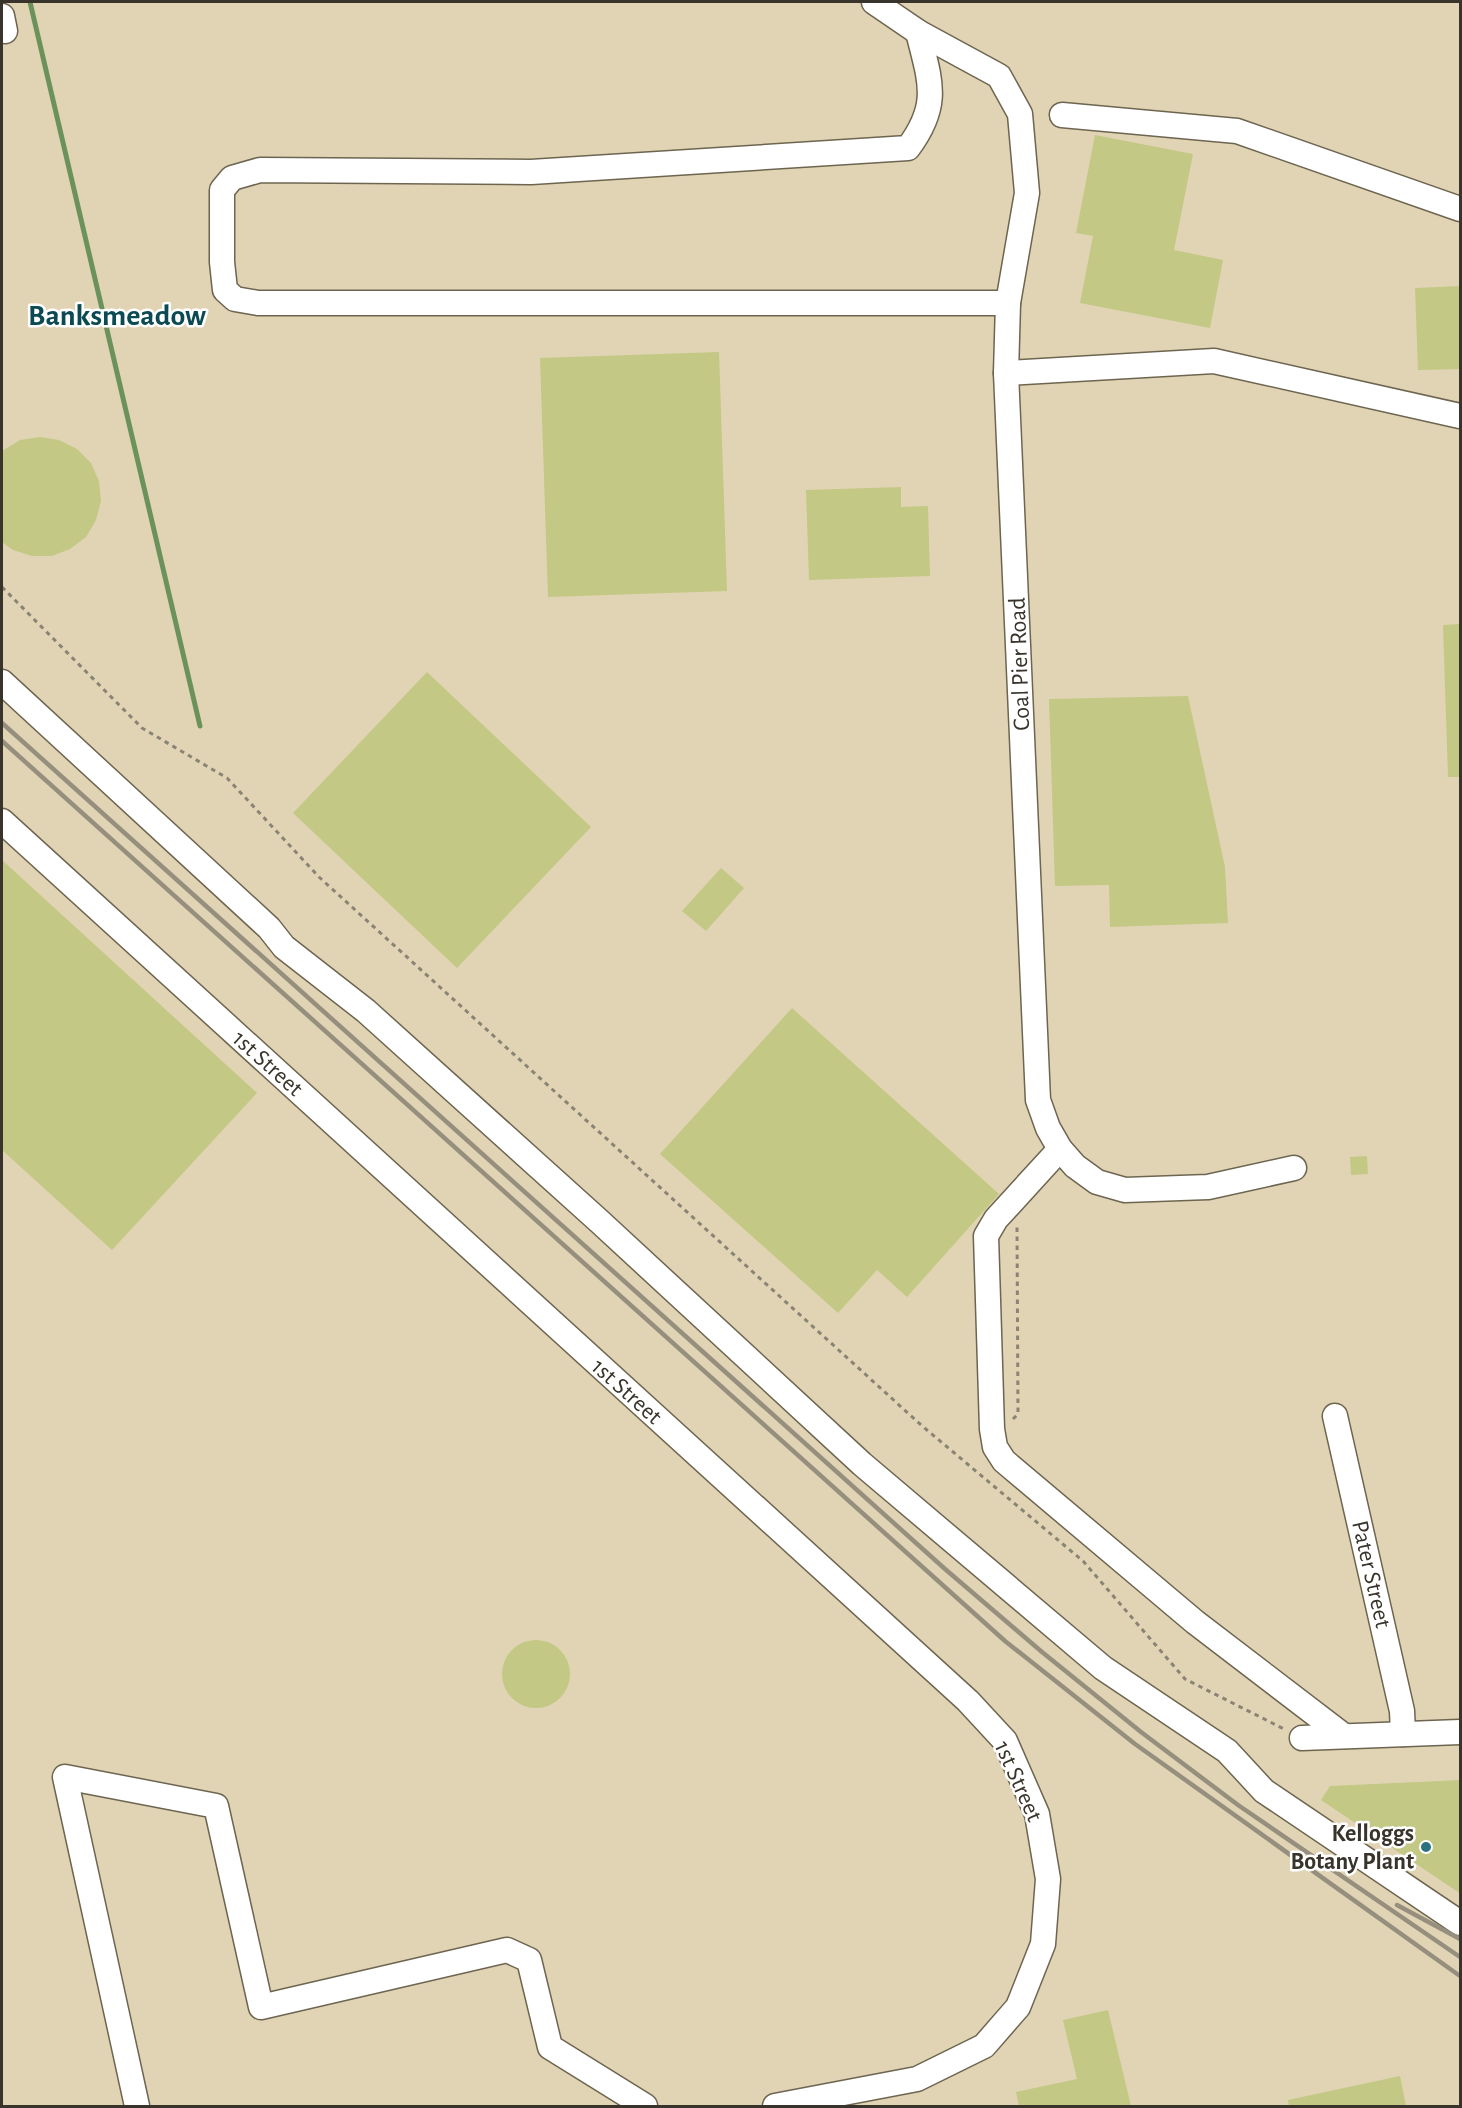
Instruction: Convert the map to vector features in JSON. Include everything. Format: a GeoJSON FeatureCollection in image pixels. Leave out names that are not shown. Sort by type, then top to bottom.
{"type":"FeatureCollection","features":[{"type":"Feature","properties":{"kind":"street","name":"Coal Pier Road"},"geometry":{"type":"LineString","coordinates":[[874,2],[918,32],[999,76],[1020,114],[1027,193],[1008,303],[1006,373],[1038,1100],[1048,1128],[1060,1149],[1075,1166],[1097,1182],[1125,1190],[1208,1187],[1294,1168]]}},
{"type":"Feature","properties":{"kind":"street"},"geometry":{"type":"LineString","coordinates":[[918,32],[932,99],[921,130],[908,148],[531,172],[260,170],[232,178],[222,190],[222,262],[225,290],[235,299],[258,303],[1008,303]]}},
{"type":"Feature","properties":{"kind":"street"},"geometry":{"type":"LineString","coordinates":[[1062,115],[1237,131],[1461,209]]}},
{"type":"Feature","properties":{"kind":"street"},"geometry":{"type":"LineString","coordinates":[[1006,373],[1214,361],[1461,416]]}},
{"type":"Feature","properties":{"kind":"street"},"geometry":{"type":"LineString","coordinates":[[2,682],[269,928],[284,946],[366,1011],[871,1471],[1103,1668],[1227,1751],[1264,1791],[1461,1923]]}},
{"type":"Feature","properties":{"kind":"street","name":"1st Street"},"geometry":{"type":"LineString","coordinates":[[2,821],[968,1701],[1005,1741],[1037,1814],[1048,1879],[1043,1944],[1018,2007],[984,2046],[917,2079],[775,2106]]}},
{"type":"Feature","properties":{"kind":"street"},"geometry":{"type":"LineString","coordinates":[[1060,1149],[996,1219],[986,1236],[992,1429],[995,1447],[1004,1461],[1195,1622],[1344,1736]]}},
{"type":"Feature","properties":{"kind":"street","name":"Pater Street"},"geometry":{"type":"LineString","coordinates":[[1335,1416],[1400,1700],[1404,1734]]}},
{"type":"Feature","properties":{"kind":"street"},"geometry":{"type":"LineString","coordinates":[[1302,1738],[1461,1732]]}},
{"type":"Feature","properties":{"kind":"street"},"geometry":{"type":"LineString","coordinates":[[137,2106],[65,1777],[216,1806],[261,2007],[507,1950],[529,1959],[550,2047],[645,2106]]}},
{"type":"Feature","properties":{"kind":"path"},"geometry":{"type":"LineString","coordinates":[[2,587],[142,728],[227,778],[328,885],[921,1425],[1083,1561],[1185,1679],[1302,1738]]}},
{"type":"Feature","properties":{"kind":"path"},"geometry":{"type":"LineString","coordinates":[[1007,1425],[1018,1414],[1017,1218]]}},
{"type":"Feature","properties":{"kind":"shaded area"},"geometry":{"type":"Polygon","coordinates":[[[2,2],[1460,2],[1460,2106],[2,2106],[2,2]]]}},
{"type":"Feature","properties":{"kind":"building"},"geometry":{"type":"Polygon","coordinates":[[[1095,135],[1193,154],[1174,250],[1223,260],[1210,328],[1080,303],[1093,236],[1076,233],[1095,135]]]}},
{"type":"Feature","properties":{"kind":"building"},"geometry":{"type":"Polygon","coordinates":[[[1461,286],[1461,369],[1418,370],[1415,288],[1461,286]]]}},
{"type":"Feature","properties":{"kind":"building"},"geometry":{"type":"Polygon","coordinates":[[[719,352],[727,591],[548,597],[540,358],[719,352]]]}},
{"type":"Feature","properties":{"kind":"building"},"geometry":{"type":"Polygon","coordinates":[[[40,437],[59,440],[77,449],[91,463],[99,481],[101,501],[96,520],[86,537],[70,549],[52,556],[32,556],[13,550],[2,542],[2,451],[20,440],[40,437]]]}},
{"type":"Feature","properties":{"kind":"building"},"geometry":{"type":"Polygon","coordinates":[[[901,487],[901,507],[928,506],[930,576],[809,580],[806,490],[901,487]]]}},
{"type":"Feature","properties":{"kind":"building"},"geometry":{"type":"Polygon","coordinates":[[[1461,624],[1461,777],[1448,777],[1443,625],[1461,624]]]}},
{"type":"Feature","properties":{"kind":"building"},"geometry":{"type":"Polygon","coordinates":[[[427,672],[591,827],[457,968],[293,813],[427,672]]]}},
{"type":"Feature","properties":{"kind":"building"},"geometry":{"type":"Polygon","coordinates":[[[1188,696],[1225,867],[1228,923],[1110,927],[1109,885],[1055,886],[1049,699],[1188,696]]]}},
{"type":"Feature","properties":{"kind":"building"},"geometry":{"type":"Polygon","coordinates":[[[2,860],[257,1093],[112,1250],[2,1150],[2,860]]]}},
{"type":"Feature","properties":{"kind":"building"},"geometry":{"type":"Polygon","coordinates":[[[721,868],[744,888],[706,931],[682,911],[721,868]]]}},
{"type":"Feature","properties":{"kind":"building"},"geometry":{"type":"Polygon","coordinates":[[[792,1008],[999,1194],[907,1297],[877,1270],[838,1313],[660,1154],[792,1008]]]}},
{"type":"Feature","properties":{"kind":"building"},"geometry":{"type":"Polygon","coordinates":[[[1367,1156],[1368,1174],[1351,1175],[1350,1157],[1367,1156]]]}},
{"type":"Feature","properties":{"kind":"building"},"geometry":{"type":"Polygon","coordinates":[[[536,1640],[549,1643],[560,1650],[567,1661],[570,1674],[567,1687],[560,1698],[549,1705],[536,1708],[523,1705],[512,1698],[505,1687],[502,1674],[505,1661],[512,1650],[523,1643],[536,1640]]]}},
{"type":"Feature","properties":{"kind":"building","name":"Kelloggs Botany Plant"},"geometry":{"type":"Polygon","coordinates":[[[1461,1780],[1461,1894],[1321,1800],[1330,1786],[1461,1780]]]}},
{"type":"Feature","properties":{"kind":"building"},"geometry":{"type":"Polygon","coordinates":[[[1108,2010],[1131,2106],[1019,2106],[1016,2092],[1077,2079],[1063,2020],[1108,2010]]]}},
{"type":"Feature","properties":{"kind":"building"},"geometry":{"type":"Polygon","coordinates":[[[1400,2076],[1406,2106],[1289,2106],[1288,2100],[1400,2076]]]}},
{"type":"Feature","properties":{"kind":"waterway"},"geometry":{"type":"LineString","coordinates":[[30,2],[200,726]]}},
{"type":"Feature","properties":{"kind":"railway"},"geometry":{"type":"LineString","coordinates":[[2,723],[945,1569],[1042,1652],[1141,1732],[1238,1805],[1460,1957]]}},
{"type":"Feature","properties":{"kind":"railway"},"geometry":{"type":"LineString","coordinates":[[2,741],[1005,1641],[1135,1744],[1460,1976]]}},
{"type":"Feature","properties":{"kind":"railway"},"geometry":{"type":"LineString","coordinates":[[1397,1905],[1460,1939]]}},
{"type":"Feature","properties":{"kind":"place","name":"Kelloggs Botany Plant"},"geometry":{"type":"Point","coordinates":[1426,1847]}},
{"type":"Feature","properties":{"kind":"district","name":"Banksmeadow"},"geometry":{"type":"Point","coordinates":[117,315]}}]}
